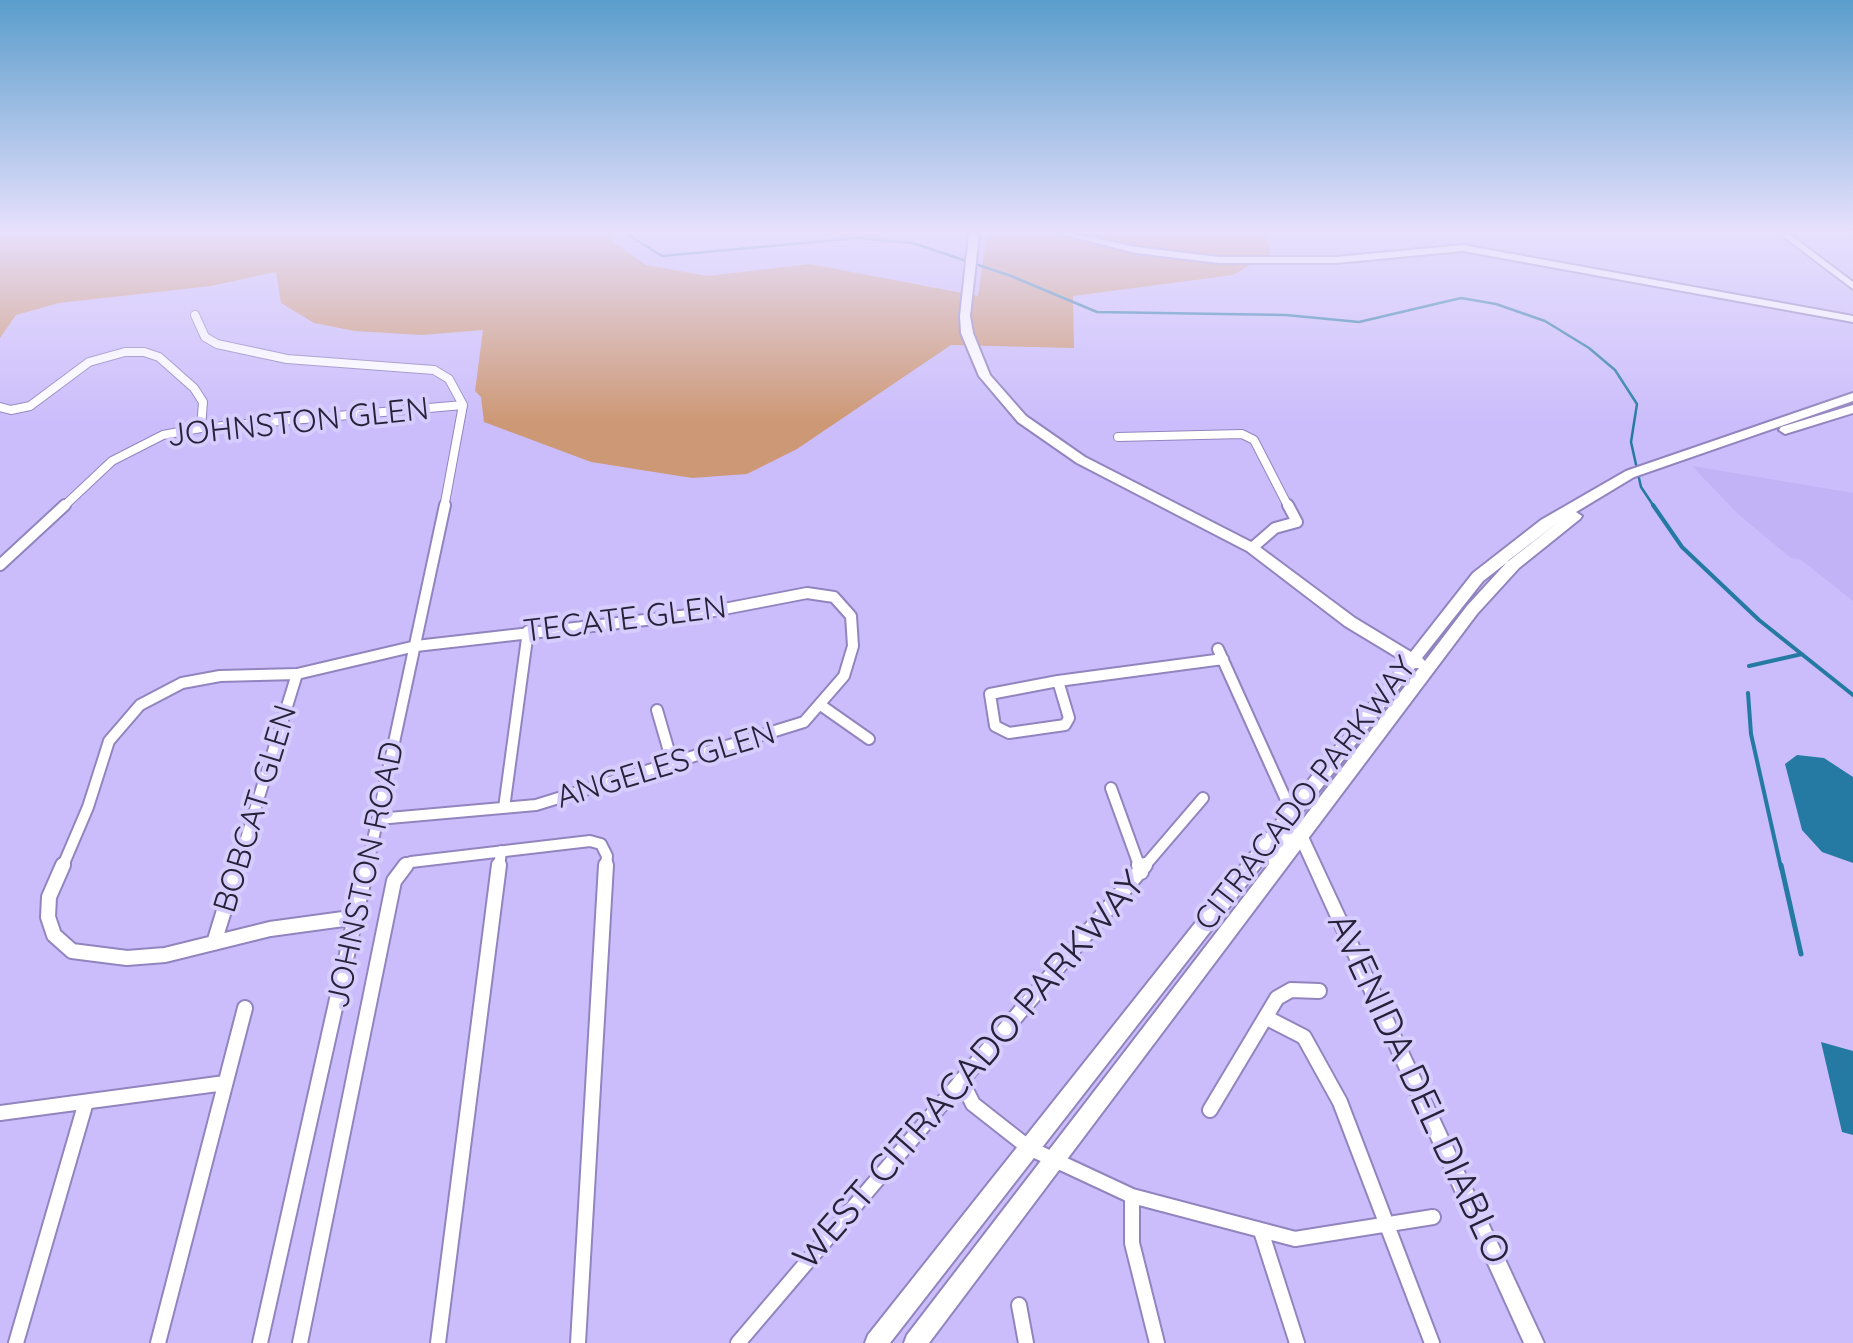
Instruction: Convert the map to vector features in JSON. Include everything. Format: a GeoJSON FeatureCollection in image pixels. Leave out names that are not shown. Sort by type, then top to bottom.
{"type":"FeatureCollection","features":[{"type":"Feature","properties":{"kind":"main road"},"geometry":{"type":"LineString","coordinates":[[967,297],[965,316],[973,354],[1002,400],[1022,420],[1081,460],[1252,548],[1350,622],[1428,668]]}},
{"type":"Feature","properties":{"kind":"main road","name":"CITRACADO PARKWAY"},"geometry":{"type":"LineString","coordinates":[[876,1343],[1410,658],[1491,564],[1579,507],[1662,464],[1853,398]]}},
{"type":"Feature","properties":{"kind":"main road","name":"CITRACADO PARKWAY"},"geometry":{"type":"LineString","coordinates":[[1662,464],[1853,409]]}},
{"type":"Feature","properties":{"kind":"main road","name":"CITRACADO PARKWAY"},"geometry":{"type":"LineString","coordinates":[[915,1343],[1428,668],[1498,581],[1579,507]]}},
{"type":"Feature","properties":{"kind":"main road"},"geometry":{"type":"LineString","coordinates":[[1278,867],[1276,854],[1296,826],[1292,813]]}},
{"type":"Feature","properties":{"kind":"street"},"geometry":{"type":"LineString","coordinates":[[1734,297],[1853,318]]}},
{"type":"Feature","properties":{"kind":"street"},"geometry":{"type":"LineString","coordinates":[[195,315],[205,337],[218,344],[287,359],[434,370],[448,379],[464,405]]}},
{"type":"Feature","properties":{"kind":"street"},"geometry":{"type":"LineString","coordinates":[[0,406],[23,409],[88,362],[125,352],[144,352],[159,357],[194,388],[202,402],[201,428]]}},
{"type":"Feature","properties":{"kind":"street","name":"JOHNSTON GLEN"},"geometry":{"type":"LineString","coordinates":[[0,565],[112,461],[163,435],[201,428],[464,405]]}},
{"type":"Feature","properties":{"kind":"street","name":"JOHNSTON ROAD"},"geometry":{"type":"LineString","coordinates":[[260,1343],[358,917],[464,405]]}},
{"type":"Feature","properties":{"kind":"street"},"geometry":{"type":"LineString","coordinates":[[1118,436],[1242,434],[1254,440],[1297,522],[1275,528],[1252,548]]}},
{"type":"Feature","properties":{"kind":"street","name":"TECATE GLEN"},"geometry":{"type":"LineString","coordinates":[[214,944],[127,958],[72,951],[54,935],[48,918],[49,898],[88,807],[109,741],[126,717],[152,696],[182,683],[220,676],[298,674],[416,646],[698,614],[807,593],[834,596]]}},
{"type":"Feature","properties":{"kind":"street","name":"ANGELES GLEN"},"geometry":{"type":"LineString","coordinates":[[378,819],[558,800],[804,722],[822,706],[844,676],[853,646],[852,616],[834,596]]}},
{"type":"Feature","properties":{"kind":"street"},"geometry":{"type":"LineString","coordinates":[[504,808],[528,631]]}},
{"type":"Feature","properties":{"kind":"street"},"geometry":{"type":"LineString","coordinates":[[1058,681],[1069,718],[1066,725],[1009,733],[995,726],[990,694],[1058,681],[1221,654],[1292,813]]}},
{"type":"Feature","properties":{"kind":"street","name":"BOBCAT GLEN"},"geometry":{"type":"LineString","coordinates":[[214,944],[298,674]]}},
{"type":"Feature","properties":{"kind":"street"},"geometry":{"type":"LineString","coordinates":[[822,706],[868,739]]}},
{"type":"Feature","properties":{"kind":"street"},"geometry":{"type":"LineString","coordinates":[[657,710],[672,765]]}},
{"type":"Feature","properties":{"kind":"street"},"geometry":{"type":"LineString","coordinates":[[1112,788],[1141,872]]}},
{"type":"Feature","properties":{"kind":"street","name":"WEST CITRACADO PARKWAY"},"geometry":{"type":"LineString","coordinates":[[738,1343],[1203,798]]}},
{"type":"Feature","properties":{"kind":"street","name":"AVENIDA DEL DIABLO"},"geometry":{"type":"LineString","coordinates":[[1302,836],[1534,1343]]}},
{"type":"Feature","properties":{"kind":"street"},"geometry":{"type":"LineString","coordinates":[[438,1343],[501,851],[590,841],[601,844],[607,856],[578,1343]]}},
{"type":"Feature","properties":{"kind":"street","name":"JOHNSTON ROAD"},"geometry":{"type":"LineString","coordinates":[[300,1343],[394,881],[411,862],[501,851]]}},
{"type":"Feature","properties":{"kind":"street"},"geometry":{"type":"LineString","coordinates":[[214,944],[270,930],[358,917]]}},
{"type":"Feature","properties":{"kind":"street"},"geometry":{"type":"LineString","coordinates":[[1210,1110],[1282,993],[1320,991]]}},
{"type":"Feature","properties":{"kind":"street"},"geometry":{"type":"LineString","coordinates":[[158,1343],[245,1008]]}},
{"type":"Feature","properties":{"kind":"street"},"geometry":{"type":"LineString","coordinates":[[1267,1018],[1304,1038],[1360,1146],[1432,1343]]}},
{"type":"Feature","properties":{"kind":"street"},"geometry":{"type":"LineString","coordinates":[[961,1080],[973,1104],[1029,1148],[1132,1196],[1295,1239],[1433,1216]]}},
{"type":"Feature","properties":{"kind":"street"},"geometry":{"type":"LineString","coordinates":[[0,1113],[225,1083]]}},
{"type":"Feature","properties":{"kind":"street"},"geometry":{"type":"LineString","coordinates":[[16,1343],[86,1102]]}},
{"type":"Feature","properties":{"kind":"street"},"geometry":{"type":"LineString","coordinates":[[1132,1196],[1132,1243],[1158,1343]]}},
{"type":"Feature","properties":{"kind":"street"},"geometry":{"type":"LineString","coordinates":[[1260,1231],[1296,1343]]}},
{"type":"Feature","properties":{"kind":"street"},"geometry":{"type":"LineString","coordinates":[[1019,1304],[1026,1343]]}},
{"type":"Feature","properties":{"kind":"shaded area"},"geometry":{"type":"Polygon","coordinates":[[[0,297],[116,297],[59,303],[16,315],[0,338],[0,297]]]}},
{"type":"Feature","properties":{"kind":"shaded area"},"geometry":{"type":"Polygon","coordinates":[[[280,297],[1073,297],[1074,348],[951,345],[797,449],[747,474],[692,478],[591,462],[484,422],[481,397],[475,391],[483,330],[422,335],[355,331],[314,323],[281,303],[280,297]]]}},
{"type":"Feature","properties":{"kind":"shaded area"},"geometry":{"type":"Polygon","coordinates":[[[1692,466],[1853,493],[1853,601],[1800,559],[1791,558],[1738,514],[1692,466]]]}},
{"type":"Feature","properties":{"kind":"water"},"geometry":{"type":"Polygon","coordinates":[[[1797,755],[1824,758],[1853,777],[1853,863],[1822,852],[1802,830],[1785,764],[1797,755]]]}},
{"type":"Feature","properties":{"kind":"water"},"geometry":{"type":"Polygon","coordinates":[[[1821,1042],[1853,1051],[1853,1135],[1842,1132],[1821,1042]]]}},
{"type":"Feature","properties":{"kind":"waterway"},"geometry":{"type":"LineString","coordinates":[[1060,297],[1097,312],[1286,315],[1359,322],[1461,298],[1496,304],[1545,321],[1589,348],[1615,370],[1637,404],[1631,442],[1641,487],[1653,505]]}},
{"type":"Feature","properties":{"kind":"waterway"},"geometry":{"type":"LineString","coordinates":[[1653,505],[1682,547],[1759,620],[1802,654]]}},
{"type":"Feature","properties":{"kind":"waterway"},"geometry":{"type":"LineString","coordinates":[[1749,666],[1802,654]]}},
{"type":"Feature","properties":{"kind":"waterway"},"geometry":{"type":"LineString","coordinates":[[1802,654],[1853,695]]}},
{"type":"Feature","properties":{"kind":"waterway"},"geometry":{"type":"LineString","coordinates":[[1748,693],[1751,734],[1781,868]]}},
{"type":"Feature","properties":{"kind":"waterway"},"geometry":{"type":"LineString","coordinates":[[1781,865],[1801,954]]}}]}
